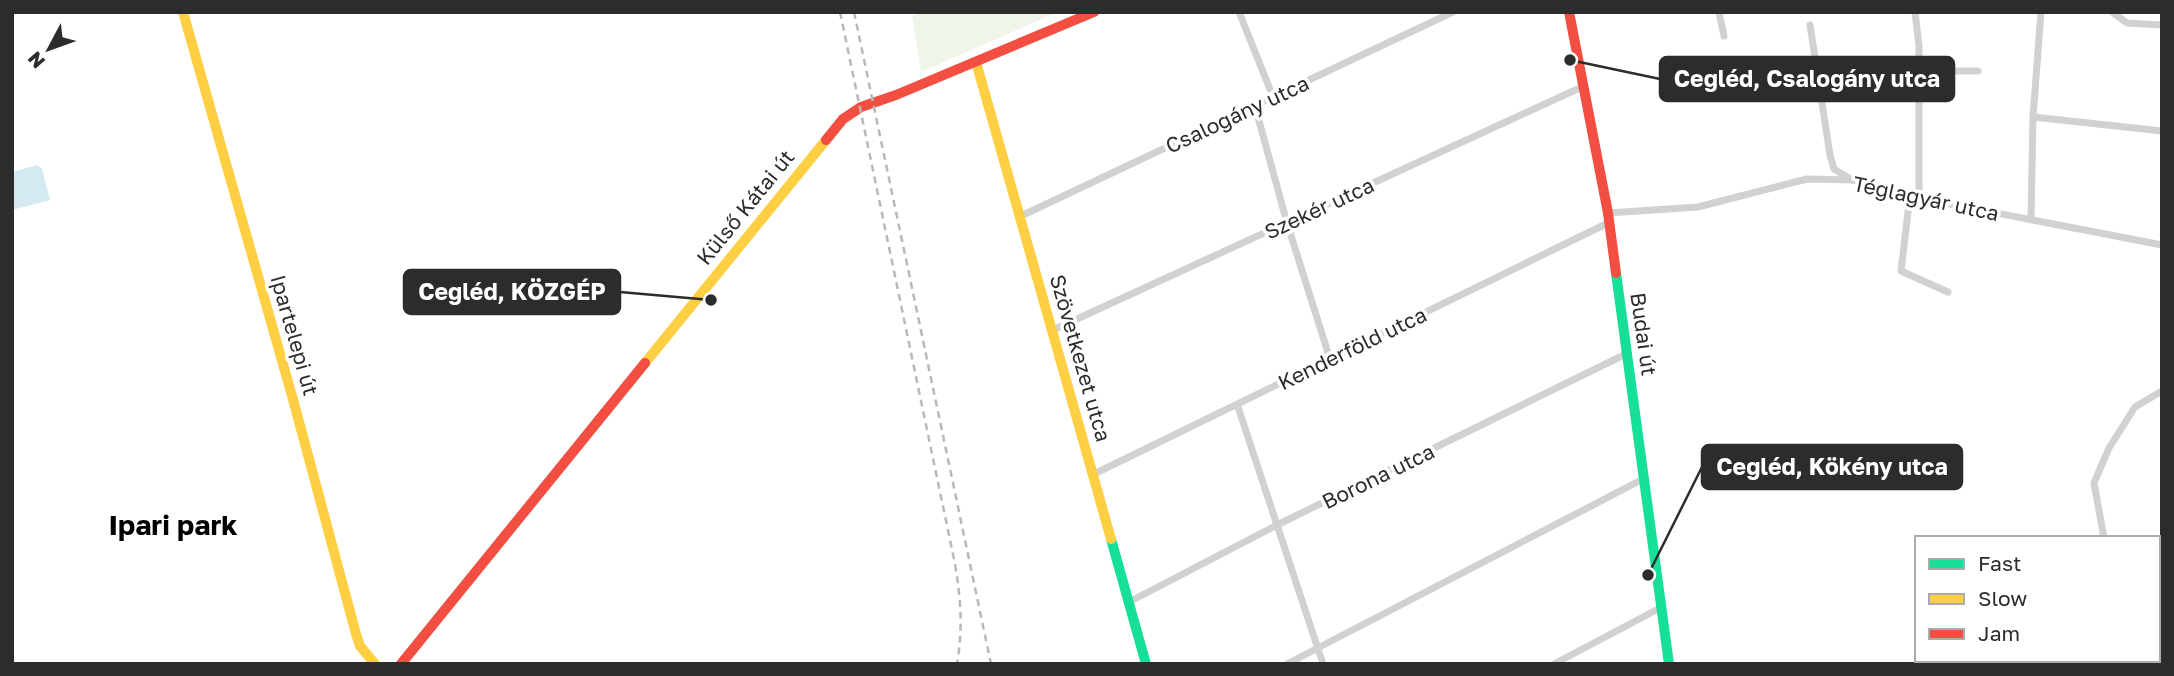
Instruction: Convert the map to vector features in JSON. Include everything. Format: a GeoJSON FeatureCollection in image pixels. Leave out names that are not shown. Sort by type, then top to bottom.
{"type":"FeatureCollection","features":[{"type":"Feature","properties":{"kind":"street","name":"Ipartelepi út"},"geometry":{"type":"LineString","coordinates":[[183,12],[294,403],[356,634],[360,646],[375,664]]}},
{"type":"Feature","properties":{"kind":"street","name":"Külső Kátai út"},"geometry":{"type":"LineString","coordinates":[[401,664],[832,130],[856,109],[1094,12]]}},
{"type":"Feature","properties":{"kind":"street"},"geometry":{"type":"LineString","coordinates":[[1239,12],[1273,97]]}},
{"type":"Feature","properties":{"kind":"street","name":"Csalogány utca"},"geometry":{"type":"LineString","coordinates":[[1021,216],[1453,12]]}},
{"type":"Feature","properties":{"kind":"street","name":"Budai út"},"geometry":{"type":"LineString","coordinates":[[1569,12],[1609,218],[1669,664]]}},
{"type":"Feature","properties":{"kind":"street"},"geometry":{"type":"LineString","coordinates":[[1719,12],[1724,36]]}},
{"type":"Feature","properties":{"kind":"street"},"geometry":{"type":"LineString","coordinates":[[1915,12],[1919,46],[1919,198]]}},
{"type":"Feature","properties":{"kind":"street"},"geometry":{"type":"LineString","coordinates":[[2031,220],[2033,117],[2041,12]]}},
{"type":"Feature","properties":{"kind":"street"},"geometry":{"type":"LineString","coordinates":[[2112,12],[2127,23],[2162,25]]}},
{"type":"Feature","properties":{"kind":"street"},"geometry":{"type":"LineString","coordinates":[[1810,25],[1830,155],[1834,169],[1853,180]]}},
{"type":"Feature","properties":{"kind":"street","name":"Szövetkezet utca"},"geometry":{"type":"LineString","coordinates":[[976,62],[1146,664]]}},
{"type":"Feature","properties":{"kind":"street"},"geometry":{"type":"LineString","coordinates":[[1918,71],[1978,71]]}},
{"type":"Feature","properties":{"kind":"street","name":"Szekér utca"},"geometry":{"type":"LineString","coordinates":[[1053,330],[1584,86]]}},
{"type":"Feature","properties":{"kind":"street"},"geometry":{"type":"LineString","coordinates":[[1255,106],[1287,223],[1330,359]]}},
{"type":"Feature","properties":{"kind":"street"},"geometry":{"type":"LineString","coordinates":[[2033,117],[2162,131]]}},
{"type":"Feature","properties":{"kind":"street","name":"Téglagyár utca"},"geometry":{"type":"LineString","coordinates":[[1609,218],[1698,207],[1807,179],[1853,180],[1919,198],[2162,245]]}},
{"type":"Feature","properties":{"kind":"street"},"geometry":{"type":"LineString","coordinates":[[1910,195],[1901,271],[1948,292]]}},
{"type":"Feature","properties":{"kind":"street","name":"Kenderföld utca"},"geometry":{"type":"LineString","coordinates":[[1094,474],[1609,218]]}},
{"type":"Feature","properties":{"kind":"street","name":"Borona utca"},"geometry":{"type":"LineString","coordinates":[[1129,601],[1628,353]]}},
{"type":"Feature","properties":{"kind":"street"},"geometry":{"type":"LineString","coordinates":[[2104,536],[2094,483],[2109,448],[2135,407],[2162,391]]}},
{"type":"Feature","properties":{"kind":"street"},"geometry":{"type":"LineString","coordinates":[[1237,404],[1323,664]]}},
{"type":"Feature","properties":{"kind":"street"},"geometry":{"type":"LineString","coordinates":[[1287,664],[1645,478]]}},
{"type":"Feature","properties":{"kind":"street"},"geometry":{"type":"LineString","coordinates":[[1554,664],[1662,607]]}},
{"type":"Feature","properties":{"kind":"shaded area"},"geometry":{"type":"Polygon","coordinates":[[[923,12],[1058,12],[921,72],[912,16],[923,12]]]}},
{"type":"Feature","properties":{"kind":"water"},"geometry":{"type":"Polygon","coordinates":[[[37,165],[42,169],[50,200],[12,210],[12,172],[37,165]]]}},
{"type":"Feature","properties":{"kind":"railway"},"geometry":{"type":"LineString","coordinates":[[840,12],[955,564],[960,614],[957,664]]}},
{"type":"Feature","properties":{"kind":"railway"},"geometry":{"type":"LineString","coordinates":[[854,12],[991,664]]}},
{"type":"Feature","properties":{"kind":"traffic: fast"},"geometry":{"type":"LineString","coordinates":[[1616,273],[1669,664]]}},
{"type":"Feature","properties":{"kind":"traffic: fast"},"geometry":{"type":"LineString","coordinates":[[1111,539],[1146,664]]}},
{"type":"Feature","properties":{"kind":"traffic: slow"},"geometry":{"type":"LineString","coordinates":[[183,12],[294,403],[356,634],[360,646],[375,664]]}},
{"type":"Feature","properties":{"kind":"traffic: slow"},"geometry":{"type":"LineString","coordinates":[[976,62],[1111,539]]}},
{"type":"Feature","properties":{"kind":"traffic: slow"},"geometry":{"type":"LineString","coordinates":[[645,363],[826,140]]}},
{"type":"Feature","properties":{"kind":"traffic: jam"},"geometry":{"type":"LineString","coordinates":[[826,140],[843,119],[861,107],[896,95],[1094,12]]}},
{"type":"Feature","properties":{"kind":"traffic: jam"},"geometry":{"type":"LineString","coordinates":[[1569,12],[1608,213],[1616,273]]}},
{"type":"Feature","properties":{"kind":"traffic: jam"},"geometry":{"type":"LineString","coordinates":[[401,664],[645,363]]}},
{"type":"Feature","properties":{"kind":"place","name":"Cegléd, Csalogány utca"},"geometry":{"type":"Point","coordinates":[1570,60]}},
{"type":"Feature","properties":{"kind":"place","name":"Cegléd, KÖZGÉP"},"geometry":{"type":"Point","coordinates":[711,300]}},
{"type":"Feature","properties":{"kind":"place","name":"Cegléd, Kökény utca"},"geometry":{"type":"Point","coordinates":[1648,575]}},
{"type":"Feature","properties":{"kind":"district","name":"Ipari park"},"geometry":{"type":"Point","coordinates":[173,524]}}]}
